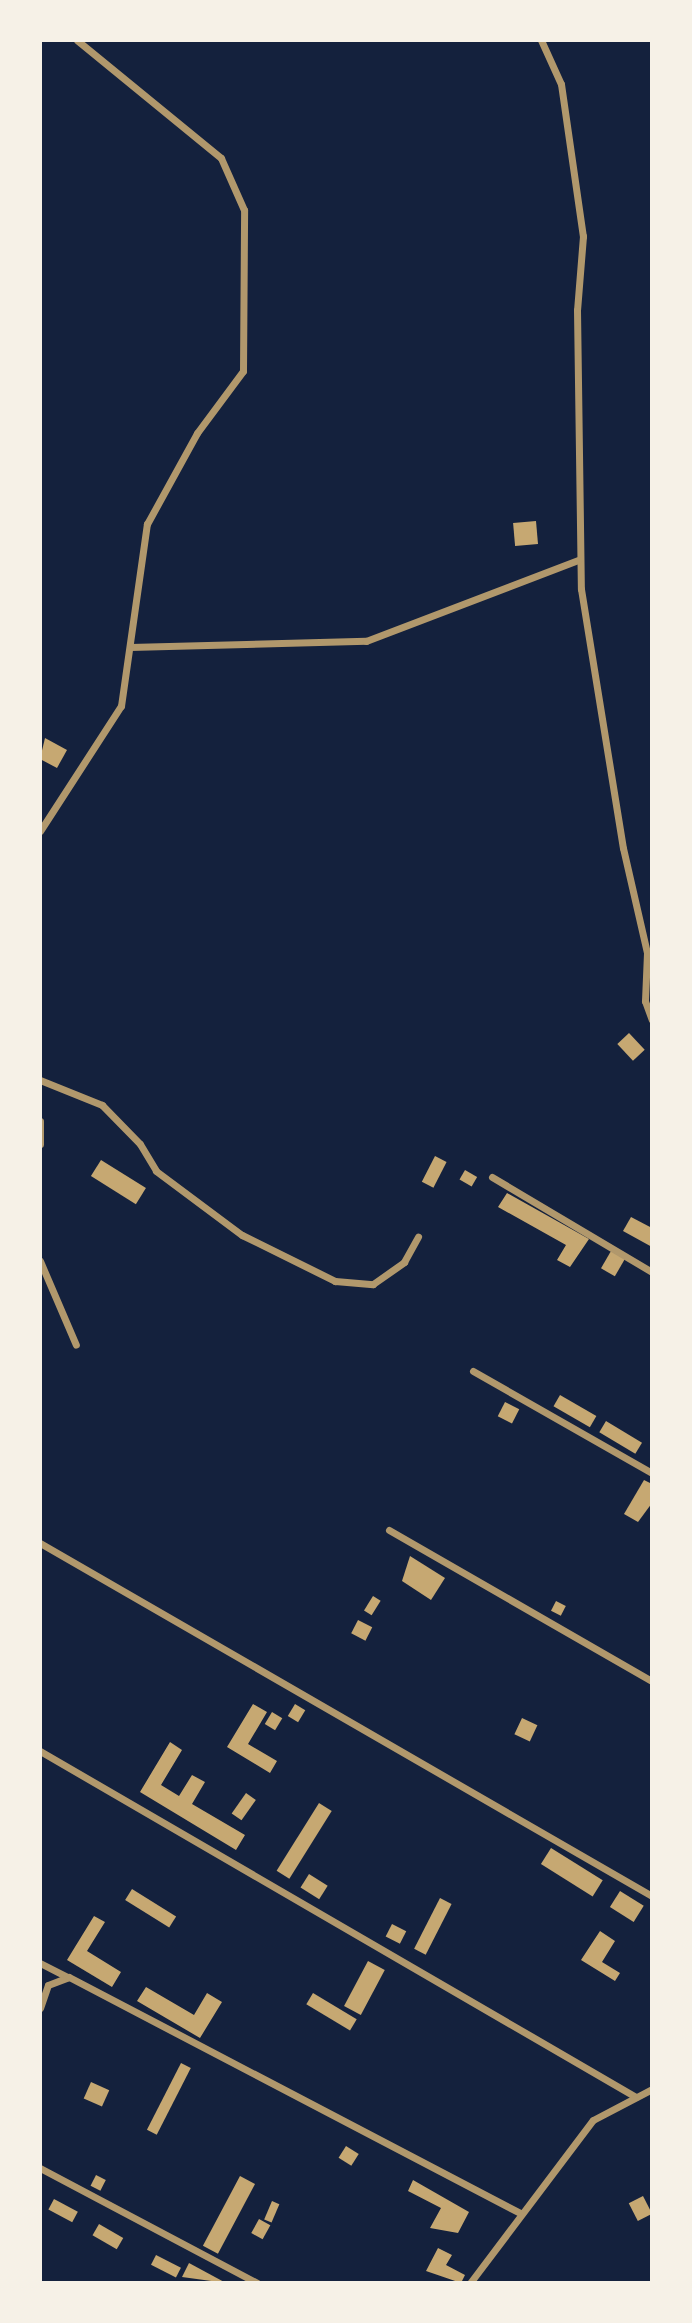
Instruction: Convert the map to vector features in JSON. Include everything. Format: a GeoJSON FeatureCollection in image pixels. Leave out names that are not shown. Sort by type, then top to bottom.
{"type":"FeatureCollection","features":[{"type":"Feature","properties":{"kind":"street"},"geometry":{"type":"LineString","coordinates":[[40,831],[121,706],[147,524],[197,433],[243,370],[244,210],[221,158],[77,40]]}},
{"type":"Feature","properties":{"kind":"street"},"geometry":{"type":"LineString","coordinates":[[541,40],[561,85],[583,236],[578,560],[623,848],[647,953],[645,1001],[652,1020]]}},
{"type":"Feature","properties":{"kind":"street"},"geometry":{"type":"LineString","coordinates":[[130,647],[366,641],[578,560]]}},
{"type":"Feature","properties":{"kind":"street"},"geometry":{"type":"LineString","coordinates":[[40,1080],[102,1105],[140,1144],[156,1171],[242,1235],[335,1281],[373,1284],[404,1262],[418,1237]]}},
{"type":"Feature","properties":{"kind":"street"},"geometry":{"type":"LineString","coordinates":[[40,1121],[40,1144]]}},
{"type":"Feature","properties":{"kind":"street"},"geometry":{"type":"LineString","coordinates":[[492,1177],[652,1272]]}},
{"type":"Feature","properties":{"kind":"street"},"geometry":{"type":"LineString","coordinates":[[40,1261],[76,1345]]}},
{"type":"Feature","properties":{"kind":"street"},"geometry":{"type":"LineString","coordinates":[[473,1371],[652,1473]]}},
{"type":"Feature","properties":{"kind":"street"},"geometry":{"type":"LineString","coordinates":[[389,1530],[652,1681]]}},
{"type":"Feature","properties":{"kind":"street"},"geometry":{"type":"LineString","coordinates":[[40,1543],[652,1896]]}},
{"type":"Feature","properties":{"kind":"street"},"geometry":{"type":"LineString","coordinates":[[40,1751],[636,2097]]}},
{"type":"Feature","properties":{"kind":"street"},"geometry":{"type":"LineString","coordinates":[[40,1963],[520,2213]]}},
{"type":"Feature","properties":{"kind":"street"},"geometry":{"type":"LineString","coordinates":[[40,2008],[48,1985],[69,1977]]}},
{"type":"Feature","properties":{"kind":"street"},"geometry":{"type":"LineString","coordinates":[[470,2283],[520,2213],[593,2120],[652,2089]]}},
{"type":"Feature","properties":{"kind":"street"},"geometry":{"type":"LineString","coordinates":[[40,2168],[257,2283]]}},
{"type":"Feature","properties":{"kind":"building"},"geometry":{"type":"Polygon","coordinates":[[[536,521],[538,544],[515,546],[513,523],[536,521]]]}},
{"type":"Feature","properties":{"kind":"building"},"geometry":{"type":"Polygon","coordinates":[[[45,738],[67,750],[57,768],[40,759],[45,738]]]}},
{"type":"Feature","properties":{"kind":"building"},"geometry":{"type":"Polygon","coordinates":[[[629,1033],[645,1050],[633,1061],[617,1044],[629,1033]]]}},
{"type":"Feature","properties":{"kind":"building"},"geometry":{"type":"Polygon","coordinates":[[[435,1156],[447,1162],[433,1188],[422,1182],[435,1156]]]}},
{"type":"Feature","properties":{"kind":"building"},"geometry":{"type":"Polygon","coordinates":[[[101,1160],[146,1188],[136,1204],[91,1176],[101,1160]]]}},
{"type":"Feature","properties":{"kind":"building"},"geometry":{"type":"Polygon","coordinates":[[[465,1170],[477,1177],[472,1187],[459,1180],[465,1170]]]}},
{"type":"Feature","properties":{"kind":"building"},"geometry":{"type":"Polygon","coordinates":[[[507,1193],[589,1239],[570,1267],[557,1260],[566,1245],[498,1207],[507,1193]]]}},
{"type":"Feature","properties":{"kind":"building"},"geometry":{"type":"Polygon","coordinates":[[[631,1217],[652,1228],[652,1247],[623,1231],[631,1217]]]}},
{"type":"Feature","properties":{"kind":"building"},"geometry":{"type":"Polygon","coordinates":[[[611,1251],[625,1259],[615,1276],[601,1268],[611,1251]]]}},
{"type":"Feature","properties":{"kind":"building"},"geometry":{"type":"Polygon","coordinates":[[[560,1395],[596,1416],[590,1427],[554,1406],[560,1395]]]}},
{"type":"Feature","properties":{"kind":"building"},"geometry":{"type":"Polygon","coordinates":[[[505,1402],[519,1409],[512,1424],[498,1416],[505,1402]]]}},
{"type":"Feature","properties":{"kind":"building"},"geometry":{"type":"Polygon","coordinates":[[[606,1421],[642,1443],[635,1454],[599,1432],[606,1421]]]}},
{"type":"Feature","properties":{"kind":"building"},"geometry":{"type":"Polygon","coordinates":[[[644,1480],[652,1484],[652,1503],[638,1522],[624,1514],[644,1480]]]}},
{"type":"Feature","properties":{"kind":"building"},"geometry":{"type":"Polygon","coordinates":[[[410,1556],[445,1578],[431,1600],[402,1581],[410,1556]]]}},
{"type":"Feature","properties":{"kind":"building"},"geometry":{"type":"Polygon","coordinates":[[[373,1596],[381,1601],[372,1615],[364,1610],[373,1596]]]}},
{"type":"Feature","properties":{"kind":"building"},"geometry":{"type":"Polygon","coordinates":[[[556,1601],[566,1606],[561,1616],[551,1611],[556,1601]]]}},
{"type":"Feature","properties":{"kind":"building"},"geometry":{"type":"Polygon","coordinates":[[[358,1620],[372,1627],[365,1641],[351,1633],[358,1620]]]}},
{"type":"Feature","properties":{"kind":"building"},"geometry":{"type":"Polygon","coordinates":[[[253,1704],[267,1712],[248,1744],[277,1761],[270,1773],[227,1747],[253,1704]]]}},
{"type":"Feature","properties":{"kind":"building"},"geometry":{"type":"Polygon","coordinates":[[[295,1704],[305,1710],[298,1722],[288,1716],[295,1704]]]}},
{"type":"Feature","properties":{"kind":"building"},"geometry":{"type":"Polygon","coordinates":[[[272,1712],[282,1718],[275,1730],[265,1724],[272,1712]]]}},
{"type":"Feature","properties":{"kind":"building"},"geometry":{"type":"Polygon","coordinates":[[[522,1718],[537,1725],[530,1741],[514,1734],[522,1718]]]}},
{"type":"Feature","properties":{"kind":"building"},"geometry":{"type":"Polygon","coordinates":[[[170,1742],[182,1750],[161,1785],[179,1796],[192,1775],[205,1782],[192,1804],[245,1835],[236,1850],[140,1792],[170,1742]]]}},
{"type":"Feature","properties":{"kind":"building"},"geometry":{"type":"Polygon","coordinates":[[[246,1793],[256,1800],[241,1820],[232,1813],[246,1793]]]}},
{"type":"Feature","properties":{"kind":"building"},"geometry":{"type":"Polygon","coordinates":[[[319,1803],[332,1811],[289,1879],[277,1871],[319,1803]]]}},
{"type":"Feature","properties":{"kind":"building"},"geometry":{"type":"Polygon","coordinates":[[[551,1848],[603,1880],[593,1896],[541,1864],[551,1848]]]}},
{"type":"Feature","properties":{"kind":"building"},"geometry":{"type":"Polygon","coordinates":[[[309,1874],[328,1886],[319,1899],[301,1888],[309,1874]]]}},
{"type":"Feature","properties":{"kind":"building"},"geometry":{"type":"Polygon","coordinates":[[[132,1889],[176,1917],[169,1928],[125,1900],[132,1889]]]}},
{"type":"Feature","properties":{"kind":"building"},"geometry":{"type":"Polygon","coordinates":[[[620,1891],[644,1906],[634,1922],[610,1907],[620,1891]]]}},
{"type":"Feature","properties":{"kind":"building"},"geometry":{"type":"Polygon","coordinates":[[[440,1898],[452,1904],[426,1955],[414,1949],[440,1898]]]}},
{"type":"Feature","properties":{"kind":"building"},"geometry":{"type":"Polygon","coordinates":[[[94,1916],[105,1922],[87,1951],[121,1972],[112,1987],[67,1960],[94,1916]]]}},
{"type":"Feature","properties":{"kind":"building"},"geometry":{"type":"Polygon","coordinates":[[[392,1924],[406,1931],[400,1944],[386,1936],[392,1924]]]}},
{"type":"Feature","properties":{"kind":"building"},"geometry":{"type":"Polygon","coordinates":[[[600,1931],[615,1941],[602,1962],[620,1973],[615,1981],[581,1960],[600,1931]]]}},
{"type":"Feature","properties":{"kind":"building"},"geometry":{"type":"Polygon","coordinates":[[[368,1961],[385,1970],[361,2015],[344,2006],[368,1961]]]}},
{"type":"Feature","properties":{"kind":"building"},"geometry":{"type":"Polygon","coordinates":[[[146,1987],[194,2015],[207,1993],[222,2002],[200,2038],[137,2001],[146,1987]]]}},
{"type":"Feature","properties":{"kind":"building"},"geometry":{"type":"Polygon","coordinates":[[[313,1993],[357,2019],[350,2030],[306,2004],[313,1993]]]}},
{"type":"Feature","properties":{"kind":"building"},"geometry":{"type":"Polygon","coordinates":[[[181,2063],[191,2068],[157,2135],[147,2130],[181,2063]]]}},
{"type":"Feature","properties":{"kind":"building"},"geometry":{"type":"Polygon","coordinates":[[[91,2082],[109,2090],[102,2107],[84,2098],[91,2082]]]}},
{"type":"Feature","properties":{"kind":"building"},"geometry":{"type":"Polygon","coordinates":[[[346,2146],[359,2154],[351,2166],[339,2158],[346,2146]]]}},
{"type":"Feature","properties":{"kind":"building"},"geometry":{"type":"Polygon","coordinates":[[[96,2175],[106,2180],[100,2191],[91,2186],[96,2175]]]}},
{"type":"Feature","properties":{"kind":"building"},"geometry":{"type":"Polygon","coordinates":[[[240,2176],[255,2184],[218,2254],[203,2246],[240,2176]]]}},
{"type":"Feature","properties":{"kind":"building"},"geometry":{"type":"Polygon","coordinates":[[[413,2180],[469,2212],[458,2233],[430,2228],[441,2208],[408,2191],[413,2180]]]}},
{"type":"Feature","properties":{"kind":"building"},"geometry":{"type":"Polygon","coordinates":[[[643,2196],[652,2214],[638,2221],[629,2203],[643,2196]]]}},
{"type":"Feature","properties":{"kind":"building"},"geometry":{"type":"Polygon","coordinates":[[[54,2199],[78,2212],[72,2222],[48,2210],[54,2199]]]}},
{"type":"Feature","properties":{"kind":"building"},"geometry":{"type":"Polygon","coordinates":[[[272,2201],[279,2204],[272,2223],[264,2219],[272,2201]]]}},
{"type":"Feature","properties":{"kind":"building"},"geometry":{"type":"Polygon","coordinates":[[[259,2219],[270,2225],[263,2239],[251,2233],[259,2219]]]}},
{"type":"Feature","properties":{"kind":"building"},"geometry":{"type":"Polygon","coordinates":[[[99,2224],[123,2238],[117,2249],[92,2235],[99,2224]]]}},
{"type":"Feature","properties":{"kind":"building"},"geometry":{"type":"Polygon","coordinates":[[[438,2248],[452,2255],[446,2265],[465,2275],[461,2283],[426,2271],[438,2248]]]}},
{"type":"Feature","properties":{"kind":"building"},"geometry":{"type":"Polygon","coordinates":[[[156,2255],[181,2268],[176,2278],[151,2265],[156,2255]]]}},
{"type":"Feature","properties":{"kind":"building"},"geometry":{"type":"Polygon","coordinates":[[[189,2263],[226,2283],[182,2277],[189,2263]]]}}]}
